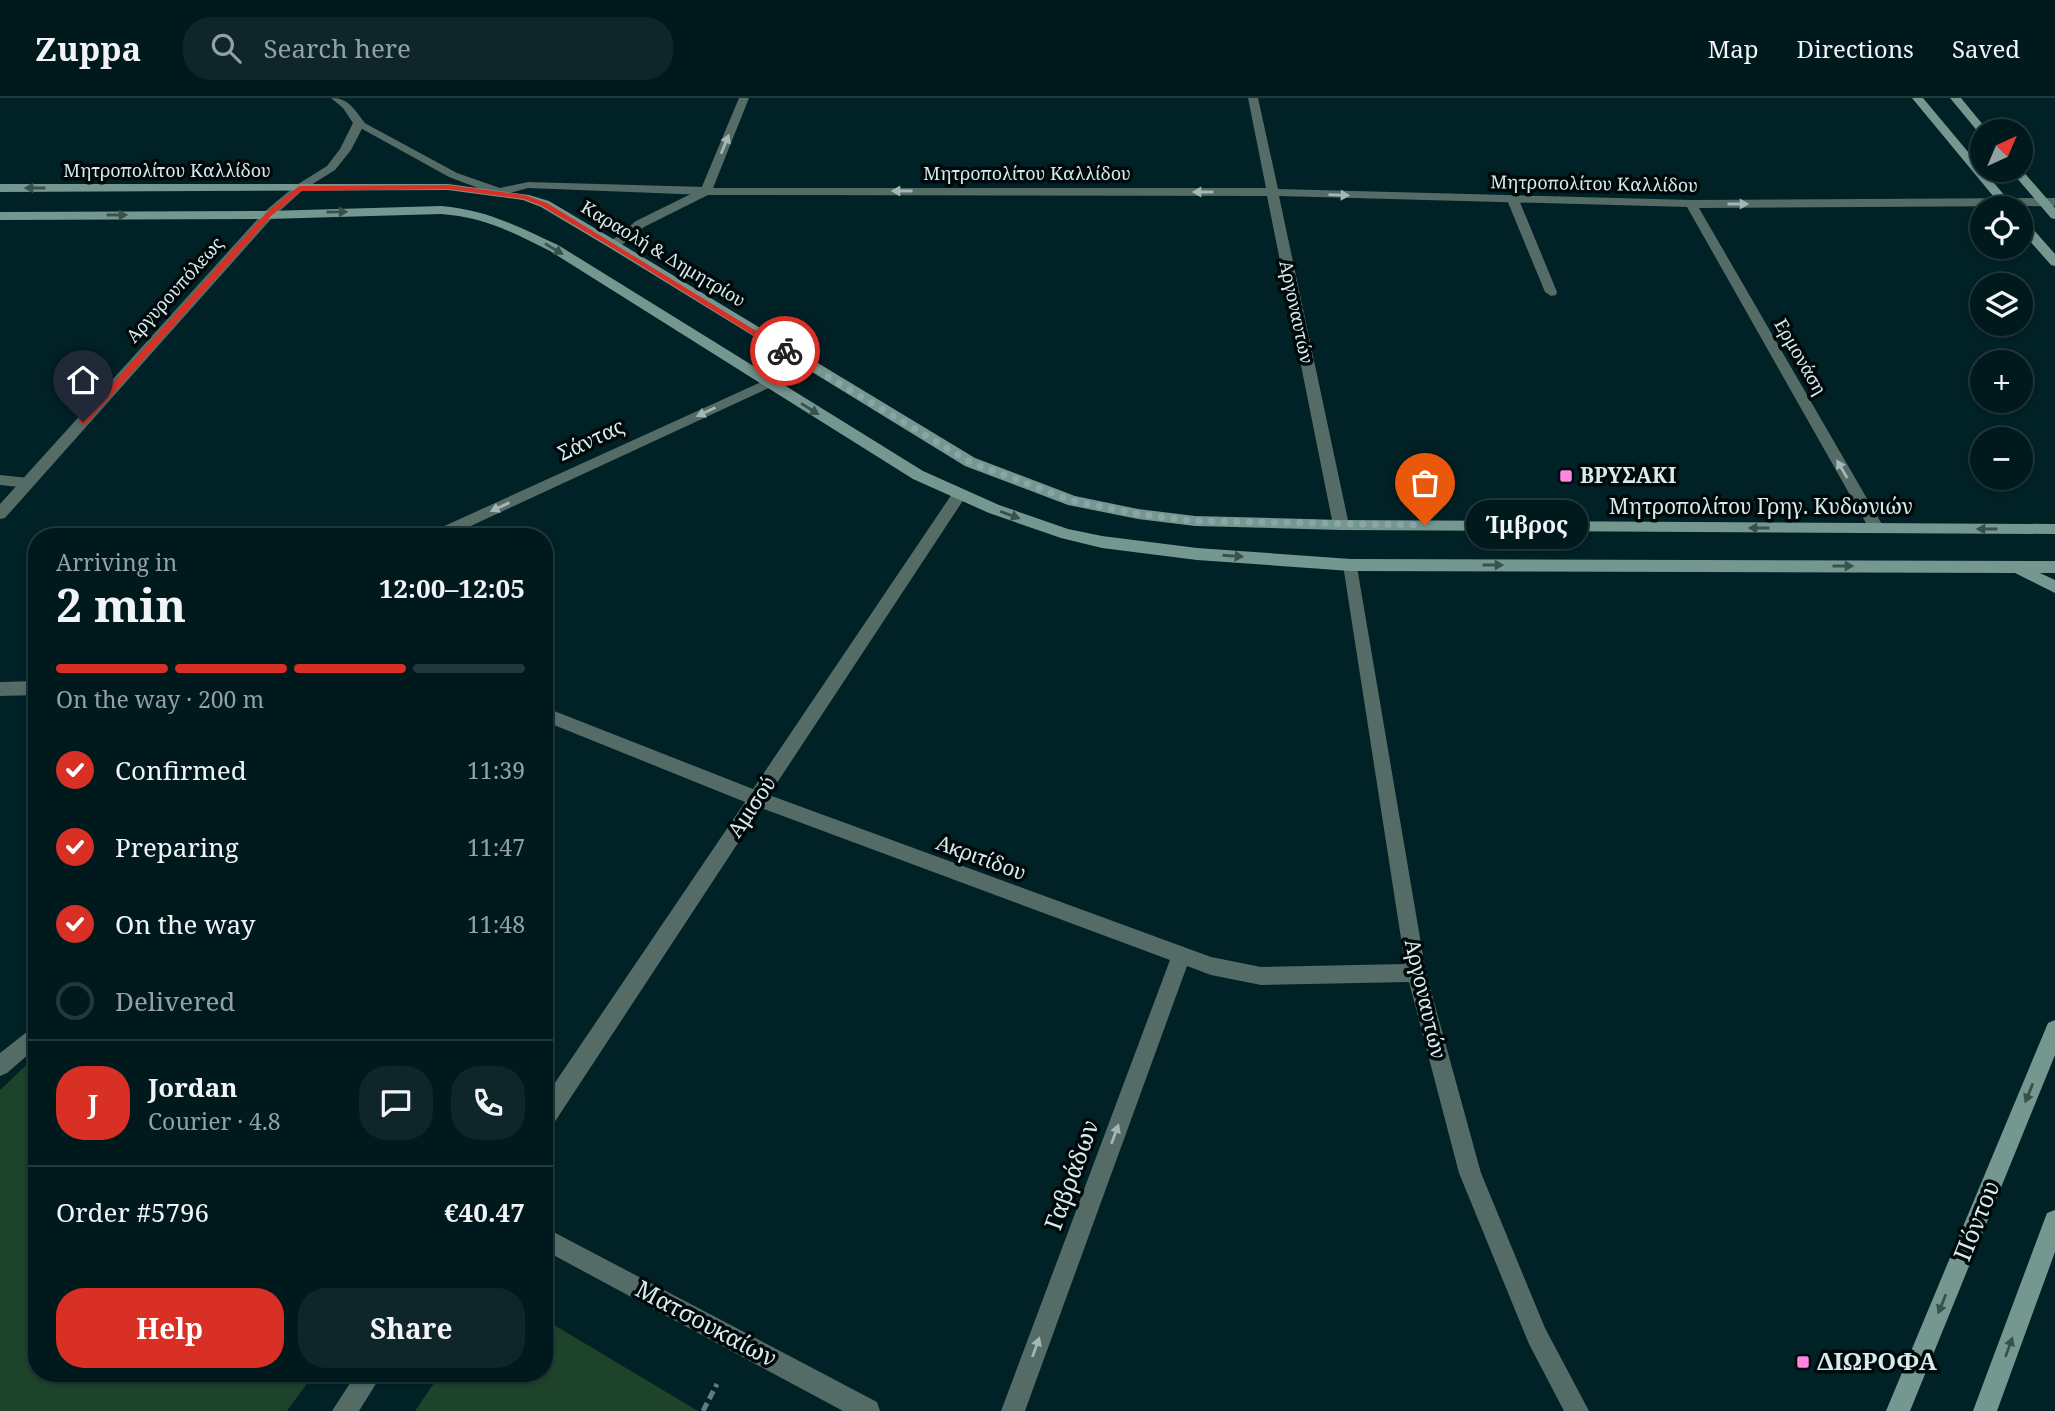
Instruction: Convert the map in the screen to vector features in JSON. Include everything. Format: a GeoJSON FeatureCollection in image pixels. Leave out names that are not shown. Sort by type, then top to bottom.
{"type":"FeatureCollection","features":[{"type":"Feature","properties":{"kind":"main road"},"geometry":{"type":"LineString","coordinates":[[1917,98],[1999,196]]}},
{"type":"Feature","properties":{"kind":"main road"},"geometry":{"type":"LineString","coordinates":[[1955,98],[1973,119]]}},
{"type":"Feature","properties":{"kind":"main road"},"geometry":{"type":"LineString","coordinates":[[2028,182],[2049,202],[2055,215]]}},
{"type":"Feature","properties":{"kind":"main road","name":"Μητροπολίτου Καλλίδου"},"geometry":{"type":"LineString","coordinates":[[0,188],[448,187],[499,192]]}},
{"type":"Feature","properties":{"kind":"main road","name":"Καραολή & Δημητρίου"},"geometry":{"type":"LineString","coordinates":[[499,192],[545,204],[919,433],[970,462],[1018,482],[1073,501],[1138,514],[1195,521],[1342,525]]}},
{"type":"Feature","properties":{"kind":"main road"},"geometry":{"type":"LineString","coordinates":[[0,216],[268,215],[441,210],[470,212],[494,219],[554,248],[918,475],[959,495],[1029,522],[1101,542],[1197,554],[1351,565],[2055,567]]}},
{"type":"Feature","properties":{"kind":"main road"},"geometry":{"type":"LineString","coordinates":[[2033,237],[2055,262]]}},
{"type":"Feature","properties":{"kind":"main road","name":"Μητροπολίτου Γρηγ. Κυδωνιών"},"geometry":{"type":"LineString","coordinates":[[1342,525],[2055,529]]}},
{"type":"Feature","properties":{"kind":"main road"},"geometry":{"type":"LineString","coordinates":[[2014,567],[2055,587]]}},
{"type":"Feature","properties":{"kind":"main road","name":"Πόντου"},"geometry":{"type":"LineString","coordinates":[[1898,1411],[2055,1030]]}},
{"type":"Feature","properties":{"kind":"main road"},"geometry":{"type":"LineString","coordinates":[[1985,1411],[2055,1221]]}},
{"type":"Feature","properties":{"kind":"street","name":"Καραολή & Δημητρίου"},"geometry":{"type":"LineString","coordinates":[[336,98],[348,107],[359,123],[453,174],[499,192]]}},
{"type":"Feature","properties":{"kind":"street"},"geometry":{"type":"LineString","coordinates":[[614,245],[647,220],[706,191],[744,98]]}},
{"type":"Feature","properties":{"kind":"street","name":"Αργοναυτών"},"geometry":{"type":"LineString","coordinates":[[1253,98],[1342,525]]}},
{"type":"Feature","properties":{"kind":"street"},"geometry":{"type":"LineString","coordinates":[[299,188],[331,168],[345,150],[359,123]]}},
{"type":"Feature","properties":{"kind":"street","name":"Μητροπολίτου Καλλίδου"},"geometry":{"type":"LineString","coordinates":[[499,192],[528,186],[706,191],[1271,192],[1691,204],[1970,205]]}},
{"type":"Feature","properties":{"kind":"street","name":"Αργυρουπόλεως"},"geometry":{"type":"LineString","coordinates":[[0,514],[268,215],[299,188]]}},
{"type":"Feature","properties":{"kind":"street"},"geometry":{"type":"LineString","coordinates":[[1513,200],[1550,292]]}},
{"type":"Feature","properties":{"kind":"street","name":"Ερμονάση"},"geometry":{"type":"LineString","coordinates":[[1691,204],[1876,528]]}},
{"type":"Feature","properties":{"kind":"street","name":"Σάντας"},"geometry":{"type":"LineString","coordinates":[[454,528],[768,383]]}},
{"type":"Feature","properties":{"kind":"street"},"geometry":{"type":"LineString","coordinates":[[0,480],[29,483]]}},
{"type":"Feature","properties":{"kind":"street","name":"Αμισού"},"geometry":{"type":"LineString","coordinates":[[553,1105],[959,495]]}},
{"type":"Feature","properties":{"kind":"street","name":"Αργοναυτών"},"geometry":{"type":"LineString","coordinates":[[1351,565],[1416,973],[1470,1173],[1537,1336],[1577,1411]]}},
{"type":"Feature","properties":{"kind":"street"},"geometry":{"type":"LineString","coordinates":[[0,689],[28,688]]}},
{"type":"Feature","properties":{"kind":"street","name":"Ακριτίδου"},"geometry":{"type":"LineString","coordinates":[[553,718],[758,799],[1211,967],[1261,976],[1416,973]]}},
{"type":"Feature","properties":{"kind":"street","name":"Γαβράδων"},"geometry":{"type":"LineString","coordinates":[[1013,1411],[1181,956]]}},
{"type":"Feature","properties":{"kind":"street"},"geometry":{"type":"LineString","coordinates":[[0,1066],[28,1042]]}},
{"type":"Feature","properties":{"kind":"street","name":"Ματσουκαίων"},"geometry":{"type":"LineString","coordinates":[[553,1243],[868,1411]]}},
{"type":"Feature","properties":{"kind":"street"},"geometry":{"type":"LineString","coordinates":[[344,1411],[364,1382]]}},
{"type":"Feature","properties":{"kind":"path"},"geometry":{"type":"LineString","coordinates":[[703,1411],[718,1384]]}},
{"type":"Feature","properties":{"kind":"green space"},"geometry":{"type":"Polygon","coordinates":[[[28,1064],[28,1382],[308,1382],[287,1411],[0,1411],[0,1090],[28,1064]]]}},
{"type":"Feature","properties":{"kind":"green space"},"geometry":{"type":"Polygon","coordinates":[[[553,1324],[698,1411],[415,1411],[435,1382],[553,1382],[553,1324]]]}},
{"type":"Feature","properties":{"kind":"way so far"},"geometry":{"type":"LineString","coordinates":[[785,351],[970,462],[1073,501],[1138,514],[1195,521],[1425,525]]}},
{"type":"Feature","properties":{"kind":"place","name":"ΒΡΥΣΑΚΙ"},"geometry":{"type":"Point","coordinates":[1566,476]}},
{"type":"Feature","properties":{"kind":"place","name":"Ίμβρος"},"geometry":{"type":"Point","coordinates":[1425,525]}},
{"type":"Feature","properties":{"kind":"place","name":"ΔΙΩΡΟΦΑ"},"geometry":{"type":"Point","coordinates":[1803,1362]}},
{"type":"Feature","properties":{"kind":"route"},"geometry":{"type":"LineString","coordinates":[[83,422],[268,215],[299,188],[448,187],[525,197],[545,204],[785,351]]}}]}
